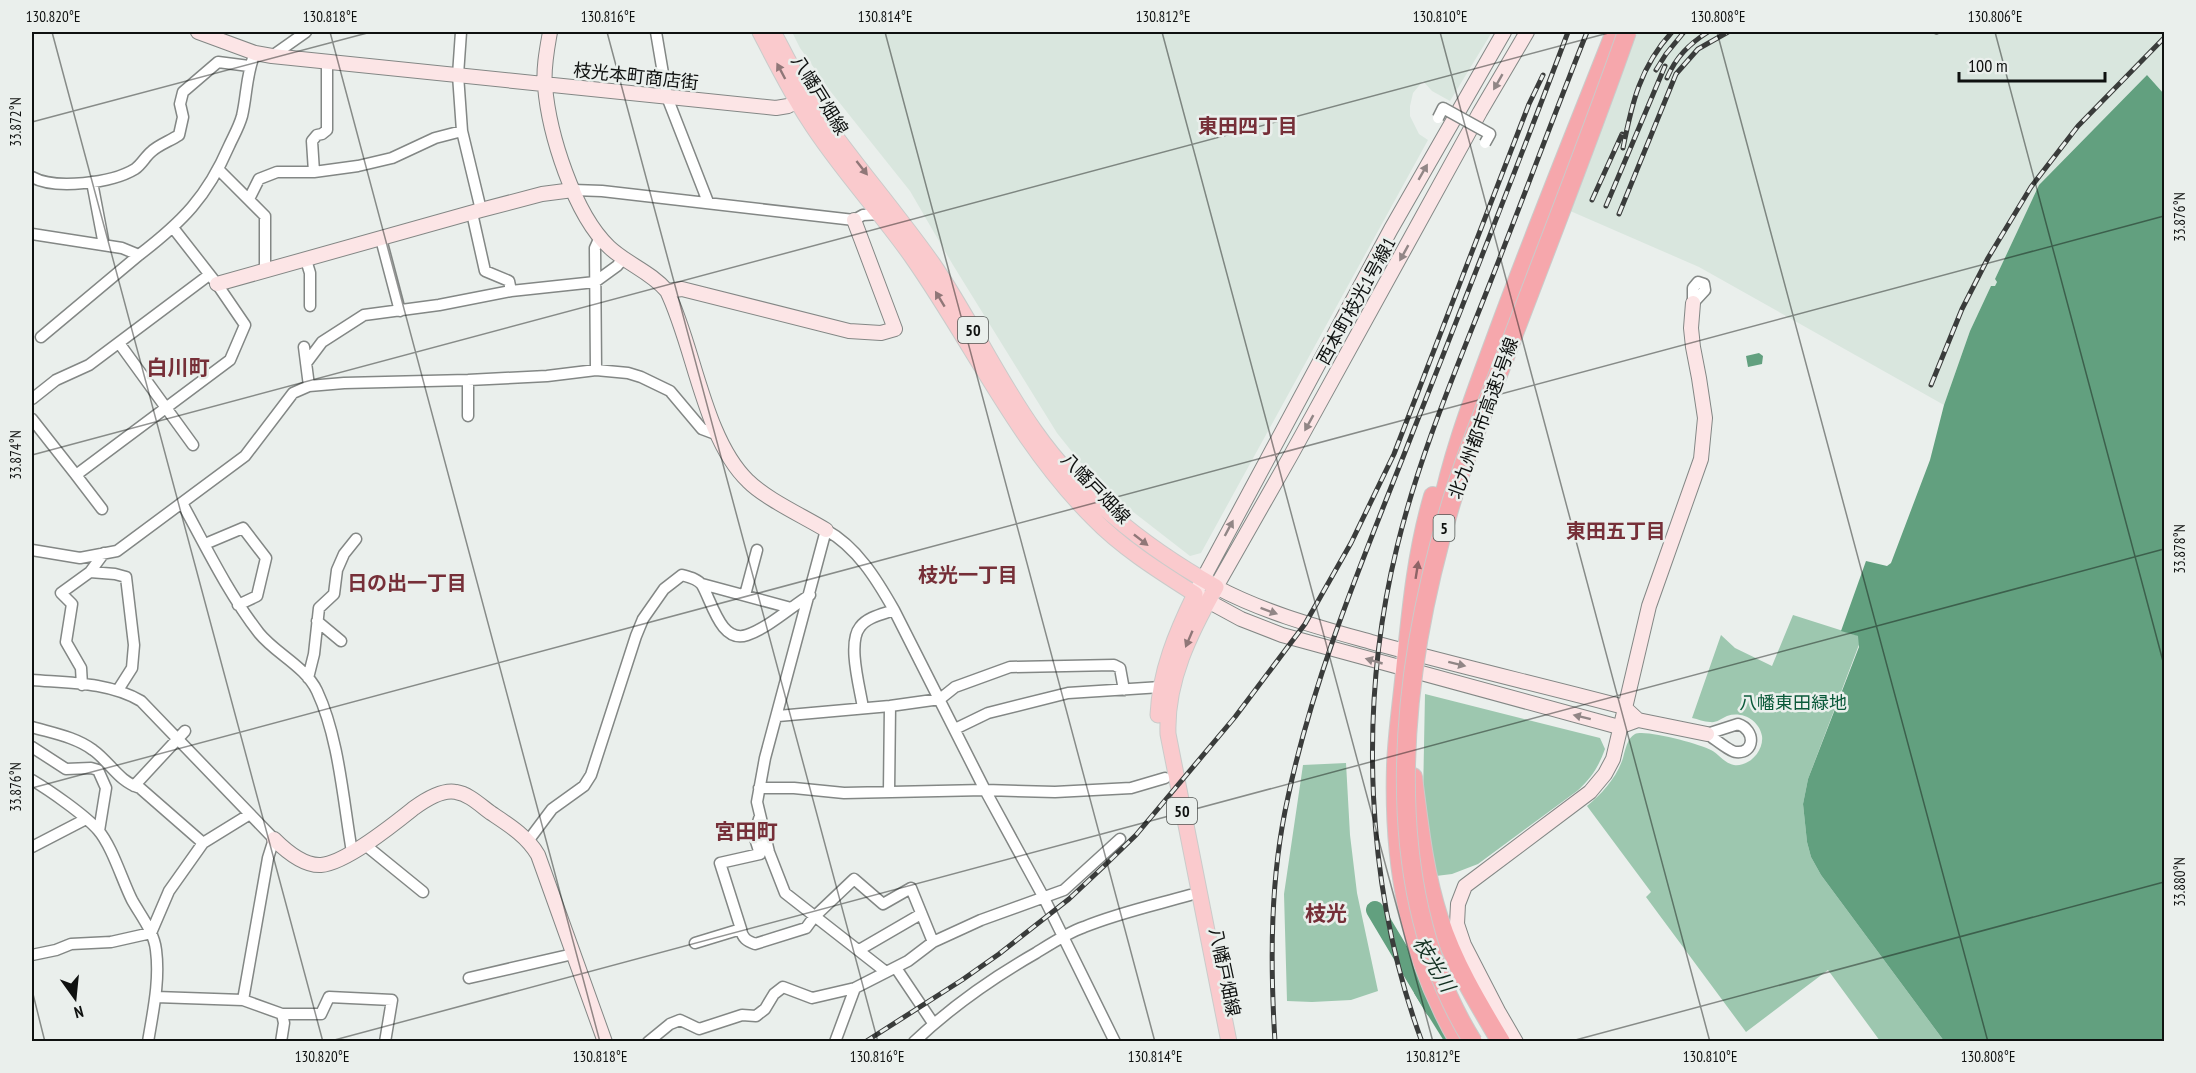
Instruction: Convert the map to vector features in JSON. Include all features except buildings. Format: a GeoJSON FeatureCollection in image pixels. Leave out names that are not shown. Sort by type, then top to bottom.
{"type":"FeatureCollection","features":[{"type":"Feature","properties":{"kind":"highway"},"geometry":{"type":"LineString","coordinates":[[1459,1041],[1424,971],[1405,907],[1400,868],[1404,767],[1411,736],[1412,662],[1430,574],[1442,482],[1522,265],[1614,32]]}},
{"type":"Feature","properties":{"kind":"highway","name":"北九州都市高速5号線"},"geometry":{"type":"LineString","coordinates":[[1473,1041],[1453,1008],[1428,943],[1416,888],[1408,820],[1406,774],[1409,703],[1419,629],[1453,496],[1627,32]]}},
{"type":"Feature","properties":{"kind":"highway"},"geometry":{"type":"LineString","coordinates":[[1404,767],[1438,916],[1468,987],[1501,1041]]}},
{"type":"Feature","properties":{"kind":"highway","name":"北九州都市高速5号線"},"geometry":{"type":"LineString","coordinates":[[1408,820],[1420,891],[1432,933],[1454,984],[1487,1041]]}},
{"type":"Feature","properties":{"kind":"main road","name":"八幡戸畑線"},"geometry":{"type":"LineString","coordinates":[[760,32],[803,99],[933,265],[1021,411],[1061,466],[1088,494],[1140,539],[1216,587],[1201,598],[1169,653],[1161,687],[1158,733],[1220,1041]]}},
{"type":"Feature","properties":{"kind":"main road","name":"八幡戸畑線"},"geometry":{"type":"LineString","coordinates":[[773,32],[803,99],[809,121],[934,290],[1019,428],[1053,473],[1092,518],[1108,532],[1145,561],[1201,598]]}},
{"type":"Feature","properties":{"kind":"main road","name":"八幡戸畑線"},"geometry":{"type":"LineString","coordinates":[[1201,598],[1192,632],[1177,670],[1169,704],[1167,734],[1229,1041]]}},
{"type":"Feature","properties":{"kind":"street","name":"枝光本町商店街"},"geometry":{"type":"LineString","coordinates":[[198,32],[223,36],[252,60],[272,56],[776,108],[803,99]]}},
{"type":"Feature","properties":{"kind":"street"},"geometry":{"type":"LineString","coordinates":[[272,56],[306,32]]}},
{"type":"Feature","properties":{"kind":"street"},"geometry":{"type":"LineString","coordinates":[[461,32],[458,75],[462,131],[485,271],[509,281],[511,291]]}},
{"type":"Feature","properties":{"kind":"street"},"geometry":{"type":"LineString","coordinates":[[550,32],[546,51],[544,85],[550,119],[573,190],[600,237],[623,259],[658,281],[668,291],[718,435],[730,459],[748,481],[840,538],[862,561],[881,588],[985,790],[1044,898],[1115,1041]]}},
{"type":"Feature","properties":{"kind":"street"},"geometry":{"type":"LineString","coordinates":[[657,32],[667,97],[708,202]]}},
{"type":"Feature","properties":{"kind":"street","name":"西本町枝光1号線1"},"geometry":{"type":"LineString","coordinates":[[1201,598],[1202,579],[1391,229],[1504,32]]}},
{"type":"Feature","properties":{"kind":"street","name":"西本町枝光1号線1"},"geometry":{"type":"LineString","coordinates":[[1216,587],[1292,455],[1480,112],[1527,32]]}},
{"type":"Feature","properties":{"kind":"street"},"geometry":{"type":"LineString","coordinates":[[32,177],[40,182],[62,184],[92,182],[134,170],[144,162],[151,151],[179,135],[183,117],[180,104],[182,90],[218,62],[252,60],[242,117],[218,170],[203,196],[174,229],[139,255],[41,337]]}},
{"type":"Feature","properties":{"kind":"street"},"geometry":{"type":"LineString","coordinates":[[314,172],[312,141],[317,135],[327,130],[327,62]]}},
{"type":"Feature","properties":{"kind":"street"},"geometry":{"type":"LineString","coordinates":[[1463,103],[1480,112]]}},
{"type":"Feature","properties":{"kind":"street"},"geometry":{"type":"LineString","coordinates":[[1438,118],[1443,108],[1490,134],[1485,143]]}},
{"type":"Feature","properties":{"kind":"street"},"geometry":{"type":"LineString","coordinates":[[249,199],[259,179],[277,172],[314,172],[358,166],[392,158],[435,138],[462,131]]}},
{"type":"Feature","properties":{"kind":"street"},"geometry":{"type":"LineString","coordinates":[[218,170],[265,216],[265,271]]}},
{"type":"Feature","properties":{"kind":"street"},"geometry":{"type":"LineString","coordinates":[[92,182],[104,245]]}},
{"type":"Feature","properties":{"kind":"street"},"geometry":{"type":"LineString","coordinates":[[32,399],[56,380],[89,365],[213,280],[265,271],[542,194],[573,190],[602,191],[854,220],[863,215],[880,214]]}},
{"type":"Feature","properties":{"kind":"street"},"geometry":{"type":"LineString","coordinates":[[668,291],[682,289],[849,331],[881,333],[895,329],[854,220]]}},
{"type":"Feature","properties":{"kind":"street"},"geometry":{"type":"LineString","coordinates":[[76,475],[230,360],[241,334],[244,325],[174,229]]}},
{"type":"Feature","properties":{"kind":"street"},"geometry":{"type":"LineString","coordinates":[[32,234],[122,248],[139,255]]}},
{"type":"Feature","properties":{"kind":"street"},"geometry":{"type":"LineString","coordinates":[[596,370],[595,248],[600,237]]}},
{"type":"Feature","properties":{"kind":"street"},"geometry":{"type":"LineString","coordinates":[[381,239],[400,311]]}},
{"type":"Feature","properties":{"kind":"street"},"geometry":{"type":"LineString","coordinates":[[307,362],[322,342],[364,315],[400,311],[511,291],[595,282],[623,259]]}},
{"type":"Feature","properties":{"kind":"street"},"geometry":{"type":"LineString","coordinates":[[306,260],[310,273],[310,306]]}},
{"type":"Feature","properties":{"kind":"street"},"geometry":{"type":"LineString","coordinates":[[1516,1041],[1464,945],[1457,924],[1458,904],[1465,886],[1590,792],[1605,774],[1613,759],[1649,606],[1701,459],[1705,418],[1691,328],[1693,303]]}},
{"type":"Feature","properties":{"kind":"street"},"geometry":{"type":"LineString","coordinates":[[119,343],[193,445]]}},
{"type":"Feature","properties":{"kind":"street"},"geometry":{"type":"LineString","coordinates":[[304,346],[309,386]]}},
{"type":"Feature","properties":{"kind":"street"},"geometry":{"type":"LineString","coordinates":[[32,550],[80,558],[117,551],[246,456],[292,393],[309,386],[547,376],[596,370],[641,376],[670,391],[702,429],[718,435]]}},
{"type":"Feature","properties":{"kind":"street"},"geometry":{"type":"LineString","coordinates":[[468,380],[468,416]]}},
{"type":"Feature","properties":{"kind":"street"},"geometry":{"type":"LineString","coordinates":[[32,419],[102,509]]}},
{"type":"Feature","properties":{"kind":"street"},"geometry":{"type":"LineString","coordinates":[[182,503],[238,605],[270,651],[296,664],[316,690],[333,736],[358,848],[423,891]]}},
{"type":"Feature","properties":{"kind":"street"},"geometry":{"type":"LineString","coordinates":[[205,544],[243,528],[266,558],[257,596],[238,605]]}},
{"type":"Feature","properties":{"kind":"street"},"geometry":{"type":"LineString","coordinates":[[826,530],[765,758],[757,802],[759,816],[769,852],[785,893],[859,950],[891,970],[933,1023]]}},
{"type":"Feature","properties":{"kind":"street"},"geometry":{"type":"LineString","coordinates":[[308,678],[314,654],[319,608],[334,594],[337,570],[356,539]]}},
{"type":"Feature","properties":{"kind":"street"},"geometry":{"type":"LineString","coordinates":[[745,596],[757,550]]}},
{"type":"Feature","properties":{"kind":"street"},"geometry":{"type":"LineString","coordinates":[[82,685],[81,668],[66,642],[72,604],[61,593],[90,572],[104,554]]}},
{"type":"Feature","properties":{"kind":"street"},"geometry":{"type":"LineString","coordinates":[[90,572],[126,577],[134,645],[132,668],[118,690]]}},
{"type":"Feature","properties":{"kind":"street"},"geometry":{"type":"LineString","coordinates":[[528,842],[552,809],[584,786],[591,775],[636,636],[643,619],[664,589],[682,575],[692,577],[702,584],[791,608]]}},
{"type":"Feature","properties":{"kind":"street"},"geometry":{"type":"LineString","coordinates":[[702,584],[726,631],[734,636],[744,636],[755,632],[810,595]]}},
{"type":"Feature","properties":{"kind":"street","name":"八幡戸畑線"},"geometry":{"type":"LineString","coordinates":[[1216,587],[1252,605],[1412,662],[1619,727]]}},
{"type":"Feature","properties":{"kind":"street","name":"八幡戸畑線"},"geometry":{"type":"LineString","coordinates":[[1201,598],[1241,619],[1282,635],[1624,707],[1638,720]]}},
{"type":"Feature","properties":{"kind":"street"},"geometry":{"type":"LineString","coordinates":[[863,708],[854,647],[859,628],[869,619],[894,610]]}},
{"type":"Feature","properties":{"kind":"street"},"geometry":{"type":"LineString","coordinates":[[317,621],[341,640]]}},
{"type":"Feature","properties":{"kind":"street"},"geometry":{"type":"LineString","coordinates":[[778,716],[890,706],[939,699],[955,687],[1010,667],[1114,664],[1120,668],[1124,690]]}},
{"type":"Feature","properties":{"kind":"street"},"geometry":{"type":"LineString","coordinates":[[32,680],[118,690],[141,701],[285,850],[307,862],[319,865],[335,862],[426,799],[453,791],[464,794],[520,832],[538,855],[605,1041]]}},
{"type":"Feature","properties":{"kind":"street"},"geometry":{"type":"LineString","coordinates":[[955,729],[988,713],[1068,693],[1161,687]]}},
{"type":"Feature","properties":{"kind":"street"},"geometry":{"type":"LineString","coordinates":[[889,792],[890,706]]}},
{"type":"Feature","properties":{"kind":"street"},"geometry":{"type":"LineString","coordinates":[[1619,727],[1638,720],[1707,734]]}},
{"type":"Feature","properties":{"kind":"street"},"geometry":{"type":"LineString","coordinates":[[32,727],[72,739],[93,750],[129,785],[140,788],[203,843]]}},
{"type":"Feature","properties":{"kind":"street"},"geometry":{"type":"LineString","coordinates":[[134,786],[185,731]]}},
{"type":"Feature","properties":{"kind":"street"},"geometry":{"type":"LineString","coordinates":[[32,747],[66,769],[98,770],[106,788],[99,831]]}},
{"type":"Feature","properties":{"kind":"street"},"geometry":{"type":"LineString","coordinates":[[759,788],[794,788],[843,793],[985,790],[1055,792],[1131,788],[1166,778]]}},
{"type":"Feature","properties":{"kind":"street"},"geometry":{"type":"LineString","coordinates":[[32,780],[99,831],[131,899],[151,933],[156,948],[158,974],[148,1041]]}},
{"type":"Feature","properties":{"kind":"street"},"geometry":{"type":"LineString","coordinates":[[151,933],[169,891],[203,843],[250,814]]}},
{"type":"Feature","properties":{"kind":"street"},"geometry":{"type":"LineString","coordinates":[[759,816],[754,835],[760,854],[720,863],[742,935],[748,942],[755,944],[806,928],[814,917],[854,879],[883,904],[911,888],[933,942]]}},
{"type":"Feature","properties":{"kind":"street"},"geometry":{"type":"LineString","coordinates":[[32,848],[86,819]]}},
{"type":"Feature","properties":{"kind":"street"},"geometry":{"type":"LineString","coordinates":[[243,1000],[267,858],[274,839]]}},
{"type":"Feature","properties":{"kind":"street"},"geometry":{"type":"LineString","coordinates":[[648,1041],[663,1028],[680,1020],[699,1029],[742,1016],[756,1016],[765,1009],[774,994],[783,987],[812,998],[855,988],[891,970],[933,942],[981,920],[1064,890],[1120,839]]}},
{"type":"Feature","properties":{"kind":"street"},"geometry":{"type":"LineString","coordinates":[[914,1041],[933,1023],[999,974],[1062,937],[1084,927],[1190,895]]}},
{"type":"Feature","properties":{"kind":"street"},"geometry":{"type":"LineString","coordinates":[[859,950],[921,914]]}},
{"type":"Feature","properties":{"kind":"street"},"geometry":{"type":"LineString","coordinates":[[695,943],[741,929]]}},
{"type":"Feature","properties":{"kind":"street"},"geometry":{"type":"LineString","coordinates":[[32,955],[71,944],[111,942],[151,933]]}},
{"type":"Feature","properties":{"kind":"street"},"geometry":{"type":"LineString","coordinates":[[469,978],[573,954]]}},
{"type":"Feature","properties":{"kind":"street"},"geometry":{"type":"LineString","coordinates":[[835,1041],[855,988]]}},
{"type":"Feature","properties":{"kind":"street"},"geometry":{"type":"LineString","coordinates":[[156,997],[243,1000],[282,1014],[321,1014],[329,997],[392,1000],[385,1041]]}},
{"type":"Feature","properties":{"kind":"street"},"geometry":{"type":"LineString","coordinates":[[281,1041],[284,1023],[282,1014]]}},
{"type":"Feature","properties":{"kind":"shaded area"},"geometry":{"type":"Polygon","coordinates":[[[792,32],[1492,32],[1450,101],[1432,91],[1423,81],[1413,93],[1410,116],[1419,134],[1428,140],[1201,553],[1190,556],[1123,504],[1081,463],[1057,433],[910,191],[831,92],[800,48],[792,32]]]}},
{"type":"Feature","properties":{"kind":"shaded area"},"geometry":{"type":"Polygon","coordinates":[[[1623,32],[2164,32],[2164,94],[2147,75],[2039,185],[1995,279],[1997,282],[1995,286],[1991,286],[1970,331],[1944,405],[1699,267],[1545,200],[1623,32]]]}},
{"type":"Feature","properties":{"kind":"shaded area"},"geometry":{"type":"Polygon","coordinates":[[[2147,75],[2164,94],[2164,1041],[1944,1041],[1821,875],[1811,857],[1803,804],[1808,779],[1859,647],[1858,636],[1841,631],[1866,561],[1887,566],[1891,563],[1930,460],[1944,405],[1970,331],[1991,286],[1995,286],[1997,282],[1995,279],[2039,185],[2147,75]]]}},
{"type":"Feature","properties":{"kind":"shaded area"},"geometry":{"type":"Polygon","coordinates":[[[1759,353],[1763,356],[1762,364],[1748,367],[1746,356],[1759,353]]]}},
{"type":"Feature","properties":{"kind":"shaded area"},"geometry":{"type":"Polygon","coordinates":[[[1429,985],[1464,1041],[1444,1041],[1414,993],[1429,985]]]}},
{"type":"Feature","properties":{"kind":"green space","name":"八幡東田緑地"},"geometry":{"type":"Polygon","coordinates":[[[1793,615],[1859,636],[1860,642],[1808,779],[1803,804],[1811,857],[1821,875],[1944,1041],[1880,1041],[1828,970],[1746,1032],[1646,897],[1651,892],[1587,806],[1613,778],[1628,742],[1635,734],[1661,735],[1696,744],[1711,750],[1734,765],[1750,761],[1758,752],[1762,742],[1760,730],[1754,721],[1738,715],[1727,716],[1712,722],[1692,718],[1721,635],[1735,648],[1772,666],[1793,615]]]}},
{"type":"Feature","properties":{"kind":"green space"},"geometry":{"type":"Polygon","coordinates":[[[1425,694],[1600,738],[1605,749],[1594,772],[1577,791],[1478,864],[1452,874],[1436,876],[1423,798],[1425,694]]]}},
{"type":"Feature","properties":{"kind":"green space"},"geometry":{"type":"Polygon","coordinates":[[[1346,763],[1350,835],[1357,893],[1378,991],[1351,1000],[1287,1001],[1284,894],[1303,765],[1346,763]]]}},
{"type":"Feature","properties":{"kind":"waterway","name":"枝光川"},"geometry":{"type":"LineString","coordinates":[[1375,910],[1434,1009]]}},
{"type":"Feature","properties":{"kind":"railway"},"geometry":{"type":"LineString","coordinates":[[1275,1042],[1272,950],[1278,858],[1288,797],[1312,703],[1361,565],[1568,32]]}},
{"type":"Feature","properties":{"kind":"railway"},"geometry":{"type":"LineString","coordinates":[[1422,1042],[1403,983],[1389,922],[1379,860],[1374,796],[1373,733],[1376,670],[1385,608],[1397,547],[1427,446],[1587,32]]}},
{"type":"Feature","properties":{"kind":"railway"},"geometry":{"type":"LineString","coordinates":[[1623,148],[1639,86],[1652,59],[1672,32]]}},
{"type":"Feature","properties":{"kind":"railway"},"geometry":{"type":"LineString","coordinates":[[1656,70],[1684,32]]}},
{"type":"Feature","properties":{"kind":"railway"},"geometry":{"type":"LineString","coordinates":[[1667,78],[1684,52],[1708,32]]}},
{"type":"Feature","properties":{"kind":"railway"},"geometry":{"type":"LineString","coordinates":[[1619,214],[1676,74],[1698,49],[1728,32]]}},
{"type":"Feature","properties":{"kind":"railway"},"geometry":{"type":"LineString","coordinates":[[1931,385],[1962,309],[1988,258],[2031,187],[2078,126],[2164,38]]}},
{"type":"Feature","properties":{"kind":"railway"},"geometry":{"type":"LineString","coordinates":[[1606,206],[1665,66]]}},
{"type":"Feature","properties":{"kind":"railway"},"geometry":{"type":"LineString","coordinates":[[865,1042],[999,954],[1069,899],[1103,867],[1136,835],[1235,717],[1305,624],[1351,543],[1394,454],[1529,104],[1543,75]]}},
{"type":"Feature","properties":{"kind":"railway"},"geometry":{"type":"LineString","coordinates":[[1592,200],[1622,134]]}},
{"type":"Feature","properties":{"kind":"district","name":"東田四丁目"},"geometry":{"type":"Point","coordinates":[1248,126]}},
{"type":"Feature","properties":{"kind":"district","name":"白川町"},"geometry":{"type":"Point","coordinates":[178,367]}},
{"type":"Feature","properties":{"kind":"district","name":"東田五丁目"},"geometry":{"type":"Point","coordinates":[1616,531]}},
{"type":"Feature","properties":{"kind":"district","name":"枝光一丁目"},"geometry":{"type":"Point","coordinates":[968,575]}},
{"type":"Feature","properties":{"kind":"district","name":"日の出一丁目"},"geometry":{"type":"Point","coordinates":[407,583]}},
{"type":"Feature","properties":{"kind":"district","name":"宮田町"},"geometry":{"type":"Point","coordinates":[746,831]}},
{"type":"Feature","properties":{"kind":"district","name":"枝光"},"geometry":{"type":"Point","coordinates":[1326,913]}}]}
